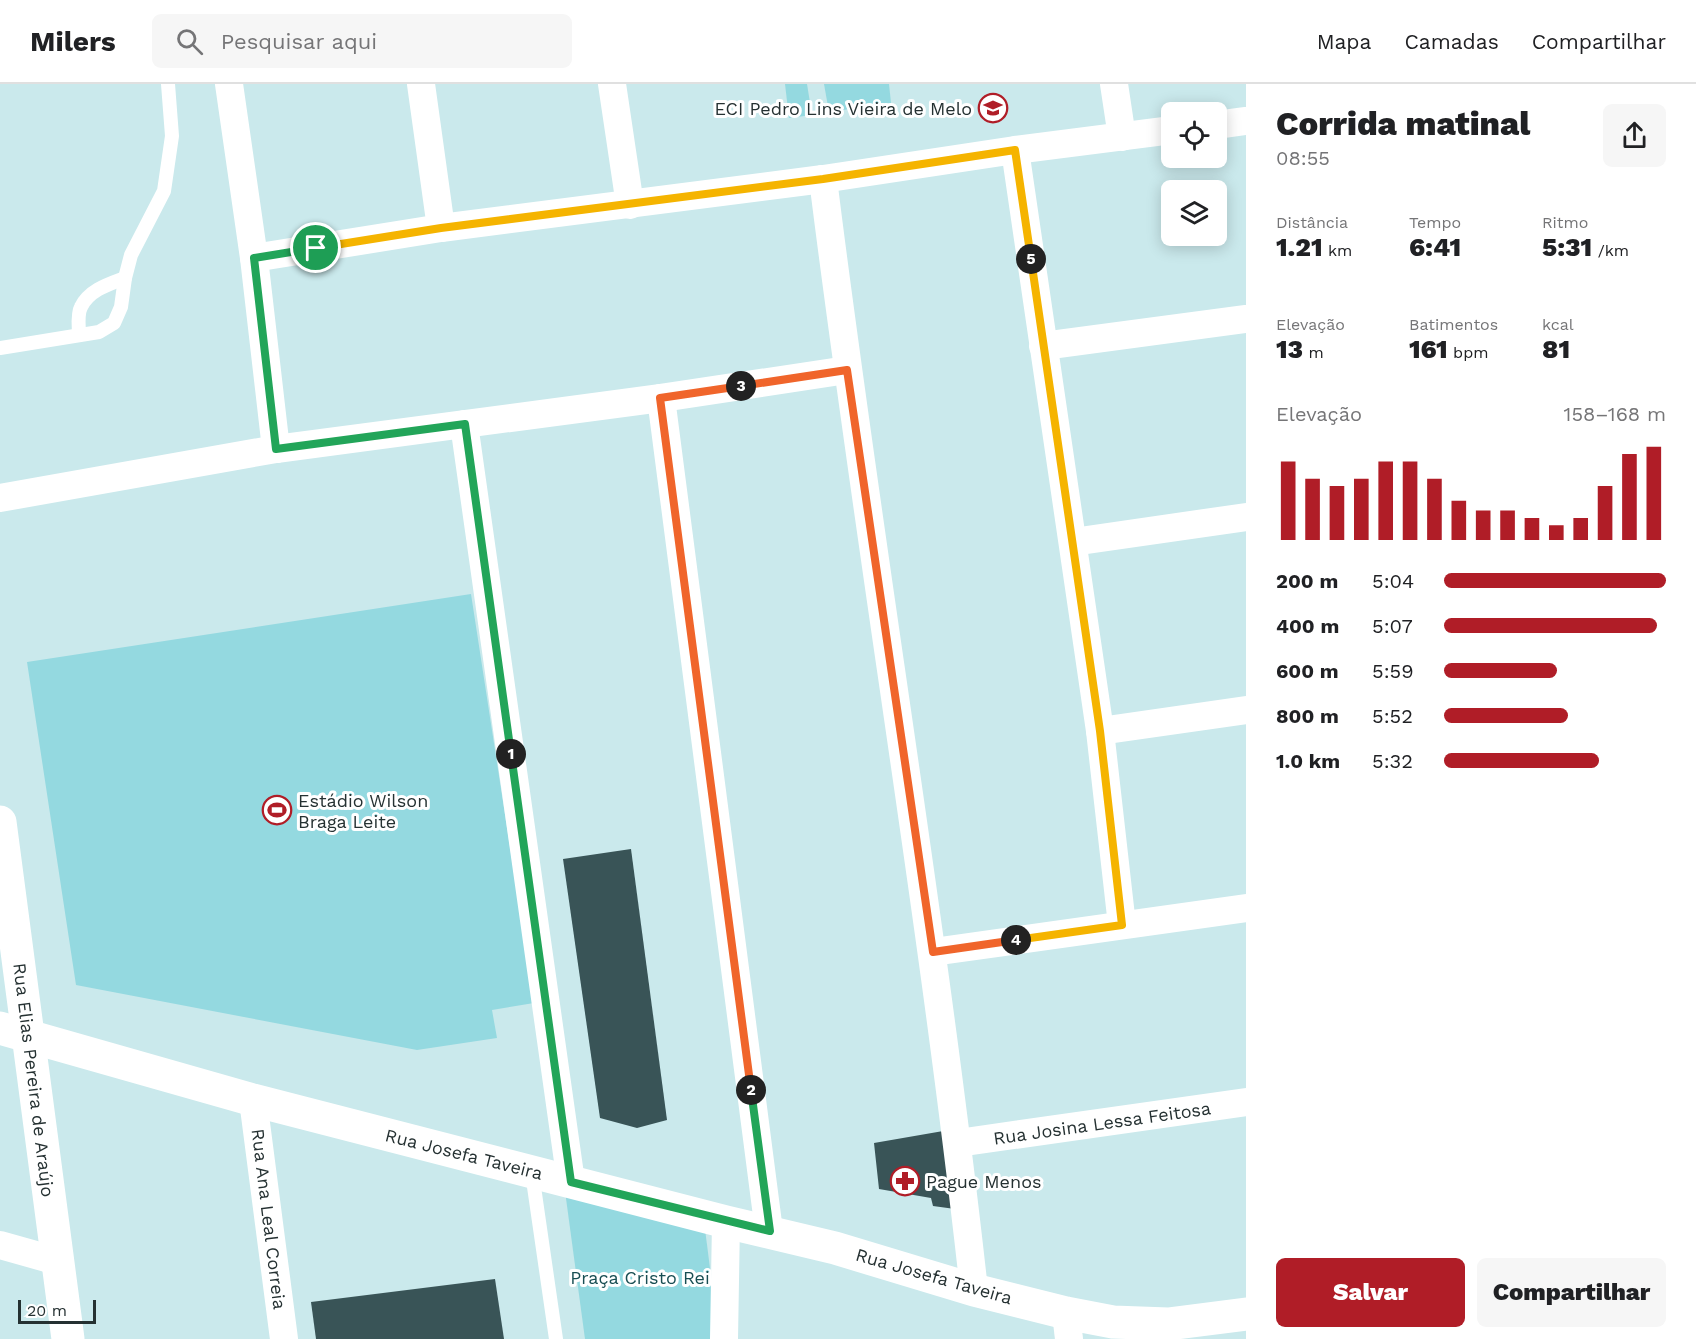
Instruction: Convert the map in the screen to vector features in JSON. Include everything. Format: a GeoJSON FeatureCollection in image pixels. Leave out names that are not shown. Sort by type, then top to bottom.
{"type":"FeatureCollection","features":[{"type":"Feature","properties":{"kind":"main road","name":"Rua Elias Pereira de Araújo"},"geometry":{"type":"LineString","coordinates":[[0,822],[14,1032],[57,1260],[68,1339]]}},
{"type":"Feature","properties":{"kind":"main road","name":"Rua Josefa Taveira"},"geometry":{"type":"LineString","coordinates":[[14,1032],[253,1100],[835,1248],[974,1290],[1067,1326],[1113,1322],[1168,1324],[1246,1314]]}},
{"type":"Feature","properties":{"kind":"street"},"geometry":{"type":"LineString","coordinates":[[230,84],[254,258],[276,449]]}},
{"type":"Feature","properties":{"kind":"street"},"geometry":{"type":"LineString","coordinates":[[421,84],[441,228]]}},
{"type":"Feature","properties":{"kind":"street"},"geometry":{"type":"LineString","coordinates":[[612,84],[630,205]]}},
{"type":"Feature","properties":{"kind":"street"},"geometry":{"type":"LineString","coordinates":[[1114,84],[1122,137]]}},
{"type":"Feature","properties":{"kind":"street"},"geometry":{"type":"LineString","coordinates":[[1227,124],[1246,121]]}},
{"type":"Feature","properties":{"kind":"street"},"geometry":{"type":"LineString","coordinates":[[254,258],[441,228],[630,205],[1161,132]]}},
{"type":"Feature","properties":{"kind":"street"},"geometry":{"type":"LineString","coordinates":[[1015,150],[1100,731],[1122,925]]}},
{"type":"Feature","properties":{"kind":"street"},"geometry":{"type":"LineString","coordinates":[[823,179],[847,370],[933,952],[958,1143],[974,1290]]}},
{"type":"Feature","properties":{"kind":"street"},"geometry":{"type":"LineString","coordinates":[[1043,346],[1246,319]]}},
{"type":"Feature","properties":{"kind":"street"},"geometry":{"type":"LineString","coordinates":[[0,498],[276,449],[660,398],[847,370]]}},
{"type":"Feature","properties":{"kind":"street"},"geometry":{"type":"LineString","coordinates":[[660,398],[770,1231]]}},
{"type":"Feature","properties":{"kind":"street"},"geometry":{"type":"LineString","coordinates":[[465,424],[571,1182]]}},
{"type":"Feature","properties":{"kind":"street"},"geometry":{"type":"LineString","coordinates":[[1073,542],[1246,517]]}},
{"type":"Feature","properties":{"kind":"street"},"geometry":{"type":"LineString","coordinates":[[1100,731],[1246,710]]}},
{"type":"Feature","properties":{"kind":"street"},"geometry":{"type":"LineString","coordinates":[[933,952],[1246,908]]}},
{"type":"Feature","properties":{"kind":"street","name":"Rua Ana Leal Correia"},"geometry":{"type":"LineString","coordinates":[[253,1100],[284,1339]]}},
{"type":"Feature","properties":{"kind":"street","name":"Rua Josina Lessa Feitosa"},"geometry":{"type":"LineString","coordinates":[[958,1143],[1246,1102]]}},
{"type":"Feature","properties":{"kind":"street"},"geometry":{"type":"LineString","coordinates":[[724,1339],[726,1222]]}},
{"type":"Feature","properties":{"kind":"street"},"geometry":{"type":"LineString","coordinates":[[0,1245],[57,1260]]}},
{"type":"Feature","properties":{"kind":"lane"},"geometry":{"type":"LineString","coordinates":[[0,348],[99,332],[114,323],[121,307],[124,278],[130,255],[164,191],[172,136],[168,84]]}},
{"type":"Feature","properties":{"kind":"lane"},"geometry":{"type":"LineString","coordinates":[[79,335],[80,308],[89,295],[124,278]]}},
{"type":"Feature","properties":{"kind":"lane"},"geometry":{"type":"LineString","coordinates":[[532,1171],[556,1339]]}},
{"type":"Feature","properties":{"kind":"green space"},"geometry":{"type":"Polygon","coordinates":[[[785,84],[807,84],[812,115],[789,118],[785,84]]]}},
{"type":"Feature","properties":{"kind":"green space"},"geometry":{"type":"Polygon","coordinates":[[[824,84],[889,84],[891,103],[829,112],[824,84]]]}},
{"type":"Feature","properties":{"kind":"green space","name":"Estádio Wilson Braga Leite"},"geometry":{"type":"Polygon","coordinates":[[[471,594],[534,1003],[492,1010],[497,1038],[417,1050],[76,985],[27,662],[471,594]]]}},
{"type":"Feature","properties":{"kind":"green space","name":"Praça Cristo Rei"},"geometry":{"type":"Polygon","coordinates":[[[565,1191],[705,1229],[719,1339],[585,1339],[565,1191]]]}},
{"type":"Feature","properties":{"kind":"building"},"geometry":{"type":"Polygon","coordinates":[[[631,849],[667,1120],[637,1128],[600,1118],[563,859],[631,849]]]}},
{"type":"Feature","properties":{"kind":"building"},"geometry":{"type":"Polygon","coordinates":[[[949,1130],[955,1209],[933,1206],[931,1198],[879,1189],[874,1143],[949,1130]]]}},
{"type":"Feature","properties":{"kind":"building"},"geometry":{"type":"Polygon","coordinates":[[[495,1279],[504,1339],[316,1339],[311,1302],[495,1279]]]}},
{"type":"Feature","properties":{"kind":"place","name":"ECI Pedro Lins Vieira de Melo"},"geometry":{"type":"Point","coordinates":[993,108]}},
{"type":"Feature","properties":{"kind":"place","name":"Estádio Wilson Braga Leite"},"geometry":{"type":"Point","coordinates":[277,810]}},
{"type":"Feature","properties":{"kind":"place","name":"Pague Menos"},"geometry":{"type":"Point","coordinates":[905,1181]}},
{"type":"Feature","properties":{"kind":"route"},"geometry":{"type":"LineString","coordinates":[[1015,150],[1100,731],[1122,925],[933,952],[847,370],[660,398],[770,1231],[571,1182],[465,424],[276,449],[254,258],[316,248],[441,228],[823,179],[1015,150]]}}]}
